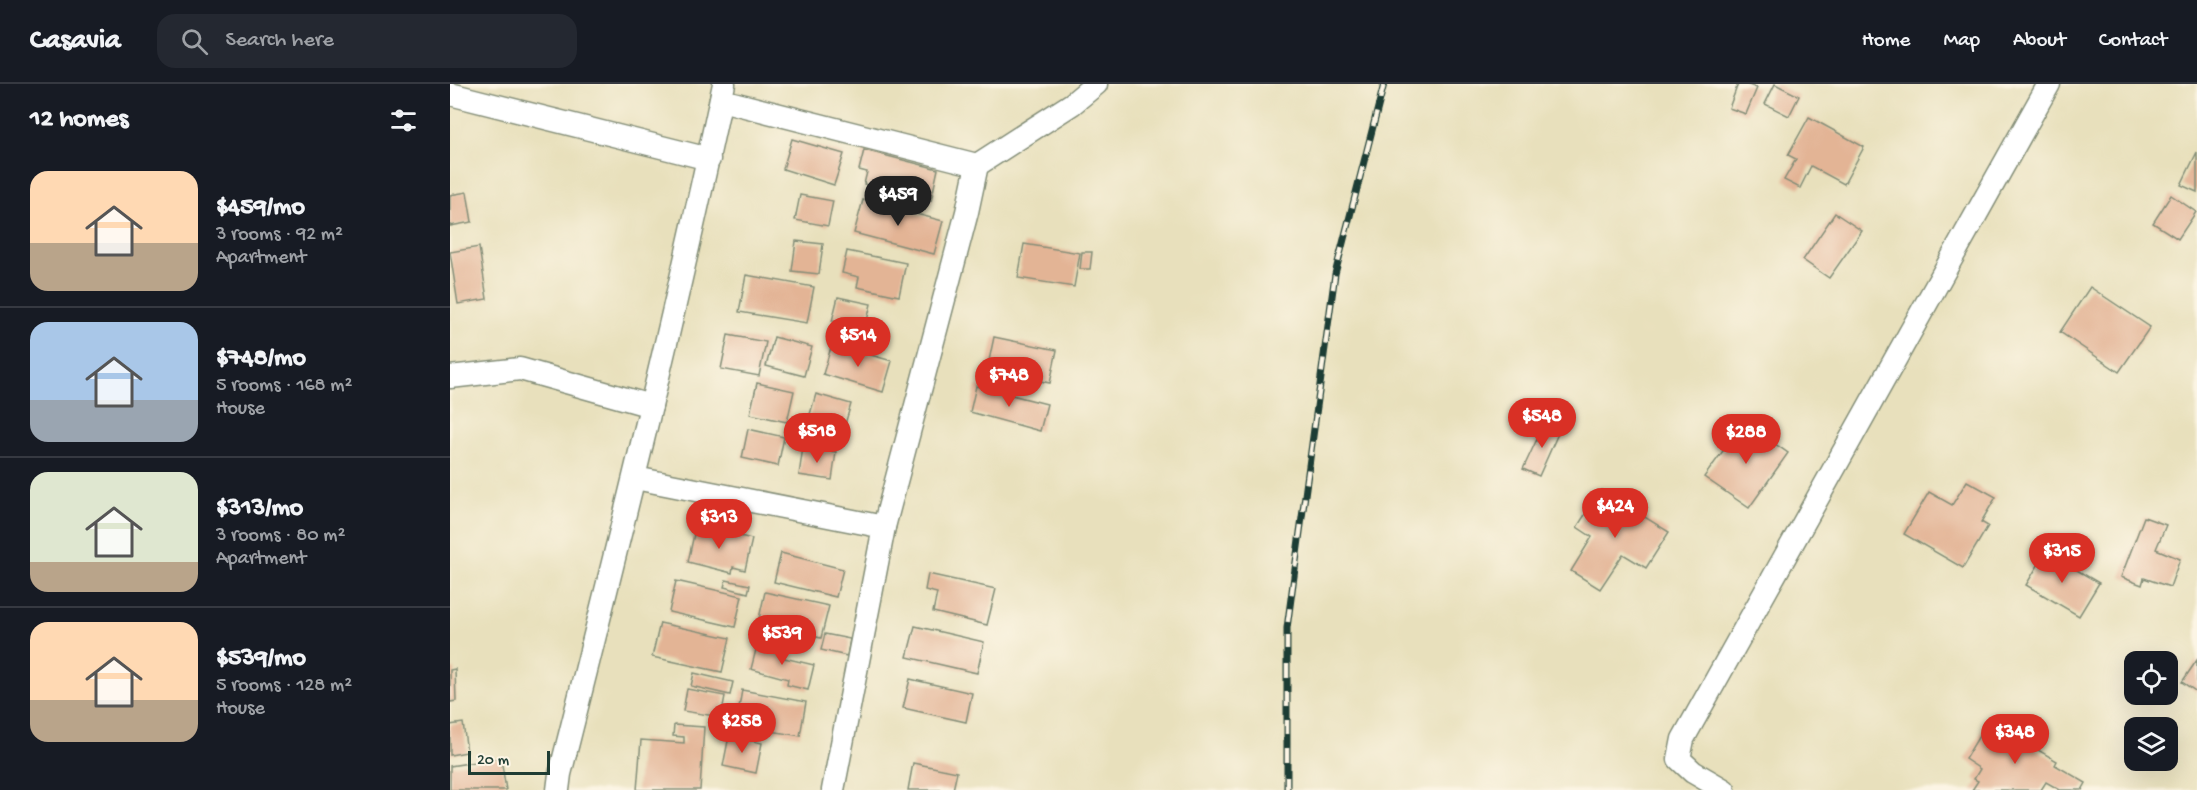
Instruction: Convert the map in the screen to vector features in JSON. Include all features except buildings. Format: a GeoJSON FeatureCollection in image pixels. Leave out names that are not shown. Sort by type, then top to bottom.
{"type":"FeatureCollection","features":[{"type":"Feature","properties":{"kind":"street"},"geometry":{"type":"LineString","coordinates":[[833,790],[884,527],[964,224],[977,165],[1072,104],[1096,84]]}},
{"type":"Feature","properties":{"kind":"street"},"geometry":{"type":"LineString","coordinates":[[1724,790],[1693,772],[1679,759],[1683,739],[2049,84]]}},
{"type":"Feature","properties":{"kind":"street"},"geometry":{"type":"LineString","coordinates":[[452,90],[709,159]]}},
{"type":"Feature","properties":{"kind":"street"},"geometry":{"type":"LineString","coordinates":[[558,790],[560,774],[635,478],[709,159],[722,92],[977,165]]}},
{"type":"Feature","properties":{"kind":"street"},"geometry":{"type":"LineString","coordinates":[[450,377],[520,369],[651,406]]}},
{"type":"Feature","properties":{"kind":"street"},"geometry":{"type":"LineString","coordinates":[[635,478],[884,527]]}},
{"type":"Feature","properties":{"kind":"railway"},"geometry":{"type":"LineString","coordinates":[[1287,790],[1287,628],[1335,274],[1384,84]]}}]}
